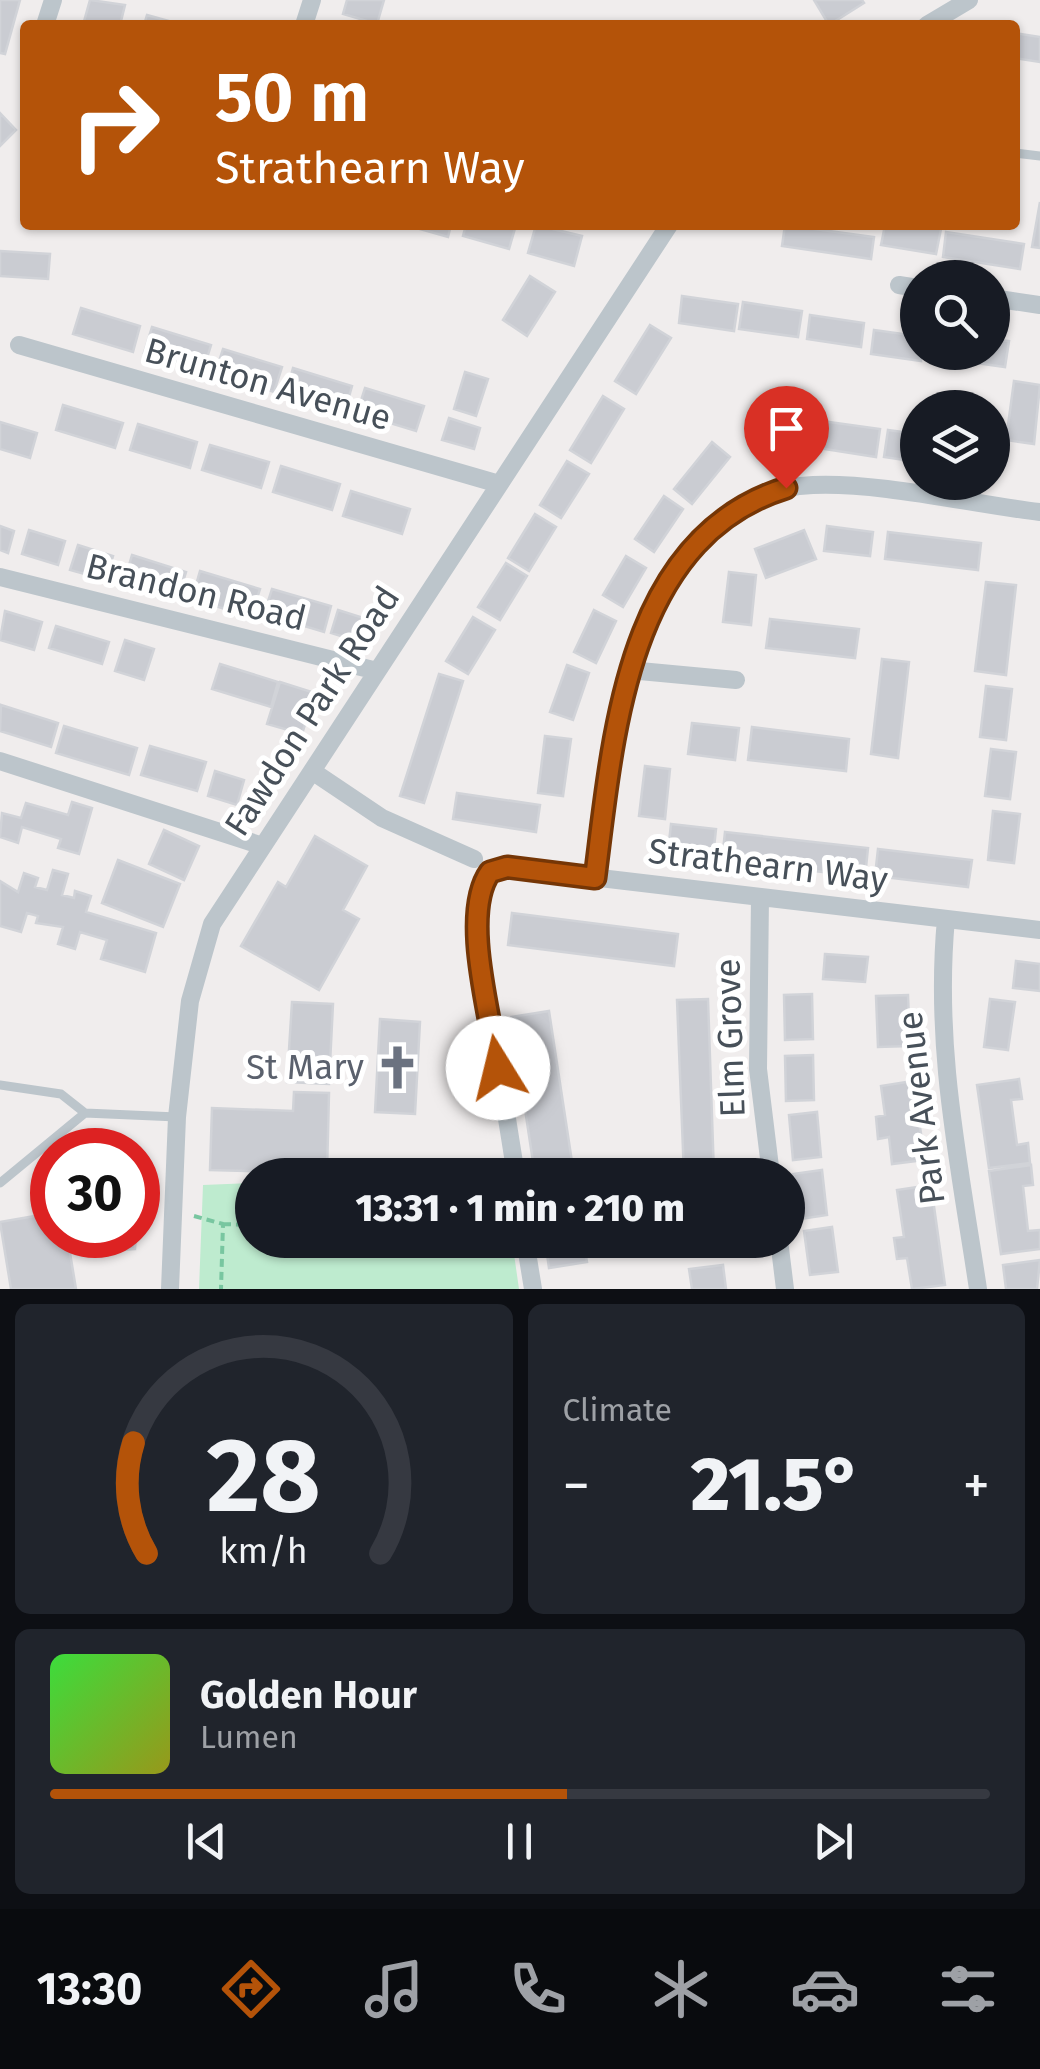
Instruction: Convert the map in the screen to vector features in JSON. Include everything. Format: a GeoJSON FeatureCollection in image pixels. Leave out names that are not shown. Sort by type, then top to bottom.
{"type":"FeatureCollection","features":[{"type":"Feature","properties":{"kind":"street"},"geometry":{"type":"LineString","coordinates":[[935,20],[969,0]]}},
{"type":"Feature","properties":{"kind":"street","name":"Fawdon Park Road"},"geometry":{"type":"LineString","coordinates":[[170,1289],[176,1117],[190,1001],[212,924],[665,230]]}},
{"type":"Feature","properties":{"kind":"street"},"geometry":{"type":"LineString","coordinates":[[1010,301],[1040,305]]}},
{"type":"Feature","properties":{"kind":"street","name":"Brunton Avenue"},"geometry":{"type":"LineString","coordinates":[[19,345],[499,484]]}},
{"type":"Feature","properties":{"kind":"street"},"geometry":{"type":"LineString","coordinates":[[595,878],[614,731],[629,670],[661,598],[699,542],[718,522],[760,496],[810,484],[1040,512]]}},
{"type":"Feature","properties":{"kind":"street","name":"Brandon Road"},"geometry":{"type":"LineString","coordinates":[[0,577],[377,670]]}},
{"type":"Feature","properties":{"kind":"street"},"geometry":{"type":"LineString","coordinates":[[629,670],[736,680]]}},
{"type":"Feature","properties":{"kind":"street"},"geometry":{"type":"LineString","coordinates":[[0,762],[264,846]]}},
{"type":"Feature","properties":{"kind":"street"},"geometry":{"type":"LineString","coordinates":[[312,771],[382,818],[474,858]]}},
{"type":"Feature","properties":{"kind":"street","name":"Strathearn Way"},"geometry":{"type":"LineString","coordinates":[[513,1158],[476,926],[480,888],[490,872],[507,867],[1040,930]]}},
{"type":"Feature","properties":{"kind":"street","name":"Elm Grove"},"geometry":{"type":"LineString","coordinates":[[760,897],[758,1068],[769,1158]]}},
{"type":"Feature","properties":{"kind":"street","name":"Park Avenue"},"geometry":{"type":"LineString","coordinates":[[946,919],[940,998],[944,1065],[978,1289]]}},
{"type":"Feature","properties":{"kind":"street"},"geometry":{"type":"LineString","coordinates":[[528,1258],[533,1289]]}},
{"type":"Feature","properties":{"kind":"street"},"geometry":{"type":"LineString","coordinates":[[781,1258],[784,1289]]}},
{"type":"Feature","properties":{"kind":"lane"},"geometry":{"type":"LineString","coordinates":[[0,1084],[60,1094],[85,1114],[176,1117]]}},
{"type":"Feature","properties":{"kind":"lane"},"geometry":{"type":"LineString","coordinates":[[0,1183],[85,1114]]}},
{"type":"Feature","properties":{"kind":"path"},"geometry":{"type":"LineString","coordinates":[[174,1210],[235,1225]]}},
{"type":"Feature","properties":{"kind":"path"},"geometry":{"type":"LineString","coordinates":[[221,1289],[223,1224]]}},
{"type":"Feature","properties":{"kind":"green space"},"geometry":{"type":"Polygon","coordinates":[[[235,1184],[235,1258],[515,1258],[519,1289],[199,1289],[203,1185],[235,1184]]]}},
{"type":"Feature","properties":{"kind":"building"},"geometry":{"type":"Polygon","coordinates":[[[0,0],[20,0],[5,54],[0,53],[0,0]]]}},
{"type":"Feature","properties":{"kind":"building"},"geometry":{"type":"Polygon","coordinates":[[[90,0],[125,5],[121,20],[84,20],[90,0]]]}},
{"type":"Feature","properties":{"kind":"building"},"geometry":{"type":"Polygon","coordinates":[[[347,0],[384,0],[378,20],[343,14],[347,0]]]}},
{"type":"Feature","properties":{"kind":"building"},"geometry":{"type":"Polygon","coordinates":[[[814,0],[864,3],[837,20],[826,20],[814,0]]]}},
{"type":"Feature","properties":{"kind":"building"},"geometry":{"type":"Polygon","coordinates":[[[1020,34],[1040,37],[1040,62],[1020,59],[1020,34]]]}},
{"type":"Feature","properties":{"kind":"building"},"geometry":{"type":"Polygon","coordinates":[[[0,113],[16,130],[0,146],[0,113]]]}},
{"type":"Feature","properties":{"kind":"building"},"geometry":{"type":"Polygon","coordinates":[[[1040,202],[1040,248],[1032,247],[1040,202]]]}},
{"type":"Feature","properties":{"kind":"building"},"geometry":{"type":"Polygon","coordinates":[[[424,230],[450,230],[448,237],[424,230]]]}},
{"type":"Feature","properties":{"kind":"building"},"geometry":{"type":"Polygon","coordinates":[[[465,230],[515,230],[509,249],[463,236],[465,230]]]}},
{"type":"Feature","properties":{"kind":"building"},"geometry":{"type":"Polygon","coordinates":[[[535,230],[582,236],[574,266],[528,253],[535,230]]]}},
{"type":"Feature","properties":{"kind":"building"},"geometry":{"type":"Polygon","coordinates":[[[784,230],[874,237],[871,259],[782,246],[784,230]]]}},
{"type":"Feature","properties":{"kind":"building"},"geometry":{"type":"Polygon","coordinates":[[[884,230],[941,230],[936,254],[881,245],[884,230]]]}},
{"type":"Feature","properties":{"kind":"building"},"geometry":{"type":"Polygon","coordinates":[[[946,232],[1024,244],[1020,269],[1010,267],[1010,260],[943,257],[946,232]]]}},
{"type":"Feature","properties":{"kind":"building"},"geometry":{"type":"Polygon","coordinates":[[[0,251],[50,254],[48,279],[0,276],[0,251]]]}},
{"type":"Feature","properties":{"kind":"building"},"geometry":{"type":"Polygon","coordinates":[[[530,276],[555,292],[527,336],[503,320],[530,276]]]}},
{"type":"Feature","properties":{"kind":"building"},"geometry":{"type":"Polygon","coordinates":[[[682,296],[738,304],[734,331],[679,323],[682,296]]]}},
{"type":"Feature","properties":{"kind":"building"},"geometry":{"type":"Polygon","coordinates":[[[743,302],[802,311],[798,337],[739,329],[743,302]]]}},
{"type":"Feature","properties":{"kind":"building"},"geometry":{"type":"Polygon","coordinates":[[[81,308],[140,326],[133,352],[73,334],[81,308]]]}},
{"type":"Feature","properties":{"kind":"building"},"geometry":{"type":"Polygon","coordinates":[[[810,315],[864,323],[861,347],[807,339],[810,315]]]}},
{"type":"Feature","properties":{"kind":"building"},"geometry":{"type":"Polygon","coordinates":[[[650,325],[671,338],[636,394],[615,381],[650,325]]]}},
{"type":"Feature","properties":{"kind":"building"},"geometry":{"type":"Polygon","coordinates":[[[152,327],[211,345],[203,371],[144,353],[152,327]]]}},
{"type":"Feature","properties":{"kind":"building"},"geometry":{"type":"Polygon","coordinates":[[[874,330],[900,334],[900,358],[871,354],[874,330]]]}},
{"type":"Feature","properties":{"kind":"building"},"geometry":{"type":"Polygon","coordinates":[[[223,349],[282,367],[274,392],[215,374],[223,349]]]}},
{"type":"Feature","properties":{"kind":"building"},"geometry":{"type":"Polygon","coordinates":[[[293,368],[352,386],[345,411],[286,393],[293,368]]]}},
{"type":"Feature","properties":{"kind":"building"},"geometry":{"type":"Polygon","coordinates":[[[465,372],[488,379],[476,416],[454,409],[465,372]]]}},
{"type":"Feature","properties":{"kind":"building"},"geometry":{"type":"Polygon","coordinates":[[[1014,381],[1040,385],[1034,444],[1010,441],[1014,381]]]}},
{"type":"Feature","properties":{"kind":"building"},"geometry":{"type":"Polygon","coordinates":[[[365,388],[424,406],[416,431],[357,413],[365,388]]]}},
{"type":"Feature","properties":{"kind":"building"},"geometry":{"type":"Polygon","coordinates":[[[603,396],[624,409],[591,463],[570,450],[603,396]]]}},
{"type":"Feature","properties":{"kind":"building"},"geometry":{"type":"Polygon","coordinates":[[[757,404],[815,412],[811,440],[753,431],[757,404]]]}},
{"type":"Feature","properties":{"kind":"building"},"geometry":{"type":"Polygon","coordinates":[[[63,405],[123,423],[115,448],[56,430],[63,405]]]}},
{"type":"Feature","properties":{"kind":"building"},"geometry":{"type":"Polygon","coordinates":[[[449,418],[480,428],[474,449],[442,440],[449,418]]]}},
{"type":"Feature","properties":{"kind":"building"},"geometry":{"type":"Polygon","coordinates":[[[822,421],[880,429],[876,457],[818,448],[822,421]]]}},
{"type":"Feature","properties":{"kind":"building"},"geometry":{"type":"Polygon","coordinates":[[[0,422],[37,433],[30,458],[0,449],[0,422]]]}},
{"type":"Feature","properties":{"kind":"building"},"geometry":{"type":"Polygon","coordinates":[[[138,424],[197,442],[190,468],[130,450],[138,424]]]}},
{"type":"Feature","properties":{"kind":"building"},"geometry":{"type":"Polygon","coordinates":[[[888,430],[900,432],[900,459],[884,457],[888,430]]]}},
{"type":"Feature","properties":{"kind":"building"},"geometry":{"type":"Polygon","coordinates":[[[712,442],[730,457],[692,504],[674,489],[712,442]]]}},
{"type":"Feature","properties":{"kind":"building"},"geometry":{"type":"Polygon","coordinates":[[[210,445],[269,462],[261,488],[202,470],[210,445]]]}},
{"type":"Feature","properties":{"kind":"building"},"geometry":{"type":"Polygon","coordinates":[[[567,461],[589,474],[561,518],[540,505],[567,461]]]}},
{"type":"Feature","properties":{"kind":"building"},"geometry":{"type":"Polygon","coordinates":[[[281,466],[340,484],[332,510],[273,492],[281,466]]]}},
{"type":"Feature","properties":{"kind":"building"},"geometry":{"type":"Polygon","coordinates":[[[351,491],[410,509],[402,534],[343,516],[351,491]]]}},
{"type":"Feature","properties":{"kind":"building"},"geometry":{"type":"Polygon","coordinates":[[[664,496],[683,509],[654,552],[635,539],[664,496]]]}},
{"type":"Feature","properties":{"kind":"building"},"geometry":{"type":"Polygon","coordinates":[[[535,514],[556,527],[529,571],[508,558],[535,514]]]}},
{"type":"Feature","properties":{"kind":"building"},"geometry":{"type":"Polygon","coordinates":[[[0,526],[14,531],[8,553],[0,550],[0,526]]]}},
{"type":"Feature","properties":{"kind":"building"},"geometry":{"type":"Polygon","coordinates":[[[827,526],[873,532],[870,556],[824,551],[827,526]]]}},
{"type":"Feature","properties":{"kind":"building"},"geometry":{"type":"Polygon","coordinates":[[[29,530],[65,541],[58,565],[22,554],[29,530]]]}},
{"type":"Feature","properties":{"kind":"building"},"geometry":{"type":"Polygon","coordinates":[[[804,530],[816,559],[766,578],[755,549],[804,530]]]}},
{"type":"Feature","properties":{"kind":"building"},"geometry":{"type":"Polygon","coordinates":[[[888,532],[981,543],[978,570],[885,559],[888,532]]]}},
{"type":"Feature","properties":{"kind":"building"},"geometry":{"type":"Polygon","coordinates":[[[78,545],[113,556],[106,580],[70,570],[78,545]]]}},
{"type":"Feature","properties":{"kind":"building"},"geometry":{"type":"Polygon","coordinates":[[[132,555],[186,572],[179,595],[125,579],[132,555]]]}},
{"type":"Feature","properties":{"kind":"building"},"geometry":{"type":"Polygon","coordinates":[[[626,556],[646,568],[623,607],[603,595],[626,556]]]}},
{"type":"Feature","properties":{"kind":"building"},"geometry":{"type":"Polygon","coordinates":[[[506,563],[527,576],[500,620],[478,607],[506,563]]]}},
{"type":"Feature","properties":{"kind":"building"},"geometry":{"type":"Polygon","coordinates":[[[200,571],[260,589],[251,617],[192,599],[200,571]]]}},
{"type":"Feature","properties":{"kind":"building"},"geometry":{"type":"Polygon","coordinates":[[[729,572],[756,575],[751,625],[723,622],[729,572]]]}},
{"type":"Feature","properties":{"kind":"building"},"geometry":{"type":"Polygon","coordinates":[[[986,582],[1016,585],[1006,675],[975,671],[986,582]]]}},
{"type":"Feature","properties":{"kind":"building"},"geometry":{"type":"Polygon","coordinates":[[[272,589],[331,606],[324,632],[264,614],[272,589]]]}},
{"type":"Feature","properties":{"kind":"building"},"geometry":{"type":"Polygon","coordinates":[[[338,610],[370,620],[363,643],[331,633],[338,610]]]}},
{"type":"Feature","properties":{"kind":"building"},"geometry":{"type":"Polygon","coordinates":[[[594,610],[616,621],[596,663],[574,652],[594,610]]]}},
{"type":"Feature","properties":{"kind":"building"},"geometry":{"type":"Polygon","coordinates":[[[5,611],[42,622],[34,650],[0,640],[5,611]]]}},
{"type":"Feature","properties":{"kind":"building"},"geometry":{"type":"Polygon","coordinates":[[[473,617],[495,630],[468,674],[446,661],[473,617]]]}},
{"type":"Feature","properties":{"kind":"building"},"geometry":{"type":"Polygon","coordinates":[[[770,619],[859,629],[855,658],[766,648],[770,619]]]}},
{"type":"Feature","properties":{"kind":"building"},"geometry":{"type":"Polygon","coordinates":[[[56,626],[109,642],[102,664],[49,648],[56,626]]]}},
{"type":"Feature","properties":{"kind":"building"},"geometry":{"type":"Polygon","coordinates":[[[125,640],[154,649],[144,680],[115,671],[125,640]]]}},
{"type":"Feature","properties":{"kind":"building"},"geometry":{"type":"Polygon","coordinates":[[[882,659],[909,662],[898,758],[871,754],[882,659]]]}},
{"type":"Feature","properties":{"kind":"building"},"geometry":{"type":"Polygon","coordinates":[[[220,664],[278,682],[271,707],[212,689],[220,664]]]}},
{"type":"Feature","properties":{"kind":"building"},"geometry":{"type":"Polygon","coordinates":[[[567,665],[589,673],[573,720],[550,712],[567,665]]]}},
{"type":"Feature","properties":{"kind":"building"},"geometry":{"type":"Polygon","coordinates":[[[439,674],[463,681],[424,803],[400,796],[439,674]]]}},
{"type":"Feature","properties":{"kind":"building"},"geometry":{"type":"Polygon","coordinates":[[[280,682],[315,693],[302,734],[267,724],[280,682]]]}},
{"type":"Feature","properties":{"kind":"building"},"geometry":{"type":"Polygon","coordinates":[[[986,686],[1012,689],[1006,740],[980,737],[986,686]]]}},
{"type":"Feature","properties":{"kind":"building"},"geometry":{"type":"Polygon","coordinates":[[[1,705],[58,723],[51,747],[0,731],[1,705]]]}},
{"type":"Feature","properties":{"kind":"building"},"geometry":{"type":"Polygon","coordinates":[[[692,723],[739,728],[735,760],[688,754],[692,723]]]}},
{"type":"Feature","properties":{"kind":"building"},"geometry":{"type":"Polygon","coordinates":[[[64,726],[137,748],[129,775],[56,753],[64,726]]]}},
{"type":"Feature","properties":{"kind":"building"},"geometry":{"type":"Polygon","coordinates":[[[752,727],[849,739],[846,771],[748,760],[752,727]]]}},
{"type":"Feature","properties":{"kind":"building"},"geometry":{"type":"Polygon","coordinates":[[[545,736],[571,739],[563,796],[538,793],[545,736]]]}},
{"type":"Feature","properties":{"kind":"building"},"geometry":{"type":"Polygon","coordinates":[[[150,746],[206,762],[197,791],[141,775],[150,746]]]}},
{"type":"Feature","properties":{"kind":"building"},"geometry":{"type":"Polygon","coordinates":[[[991,749],[1016,752],[1010,799],[985,796],[991,749]]]}},
{"type":"Feature","properties":{"kind":"building"},"geometry":{"type":"Polygon","coordinates":[[[645,766],[670,769],[665,819],[639,816],[645,766]]]}},
{"type":"Feature","properties":{"kind":"building"},"geometry":{"type":"Polygon","coordinates":[[[215,771],[244,780],[237,805],[208,796],[215,771]]]}},
{"type":"Feature","properties":{"kind":"building"},"geometry":{"type":"Polygon","coordinates":[[[457,793],[540,805],[536,832],[453,819],[457,793]]]}},
{"type":"Feature","properties":{"kind":"building"},"geometry":{"type":"Polygon","coordinates":[[[72,802],[92,808],[79,854],[58,848],[61,839],[22,827],[18,843],[0,837],[2,813],[21,818],[26,803],[68,815],[72,802]]]}},
{"type":"Feature","properties":{"kind":"building"},"geometry":{"type":"Polygon","coordinates":[[[993,811],[1020,814],[1014,863],[988,860],[993,811]]]}},
{"type":"Feature","properties":{"kind":"building"},"geometry":{"type":"Polygon","coordinates":[[[671,824],[716,829],[713,857],[668,852],[671,824]]]}},
{"type":"Feature","properties":{"kind":"building"},"geometry":{"type":"Polygon","coordinates":[[[164,830],[199,846],[184,880],[149,864],[164,830]]]}},
{"type":"Feature","properties":{"kind":"building"},"geometry":{"type":"Polygon","coordinates":[[[725,832],[868,848],[865,877],[722,860],[725,832]]]}},
{"type":"Feature","properties":{"kind":"building"},"geometry":{"type":"Polygon","coordinates":[[[315,836],[367,866],[343,910],[359,919],[319,990],[241,946],[278,882],[286,887],[315,836]]]}},
{"type":"Feature","properties":{"kind":"building"},"geometry":{"type":"Polygon","coordinates":[[[878,849],[972,860],[968,887],[875,876],[878,849]]]}},
{"type":"Feature","properties":{"kind":"building"},"geometry":{"type":"Polygon","coordinates":[[[118,860],[180,884],[163,927],[102,903],[118,860]]]}},
{"type":"Feature","properties":{"kind":"building"},"geometry":{"type":"Polygon","coordinates":[[[53,870],[68,874],[62,895],[74,898],[75,891],[91,896],[86,912],[156,933],[145,972],[101,959],[107,940],[80,932],[75,949],[58,944],[63,927],[36,923],[38,916],[27,913],[21,932],[0,926],[0,881],[18,892],[24,873],[38,878],[35,887],[47,890],[53,870]]]}},
{"type":"Feature","properties":{"kind":"building"},"geometry":{"type":"Polygon","coordinates":[[[512,913],[678,934],[674,966],[508,945],[512,913]]]}},
{"type":"Feature","properties":{"kind":"building"},"geometry":{"type":"Polygon","coordinates":[[[825,954],[868,957],[865,982],[823,979],[825,954]]]}},
{"type":"Feature","properties":{"kind":"building"},"geometry":{"type":"Polygon","coordinates":[[[1016,961],[1040,964],[1040,991],[1013,988],[1016,961]]]}},
{"type":"Feature","properties":{"kind":"building"},"geometry":{"type":"Polygon","coordinates":[[[812,994],[813,1039],[785,1040],[784,995],[812,994]]]}},
{"type":"Feature","properties":{"kind":"building"},"geometry":{"type":"Polygon","coordinates":[[[908,995],[910,1046],[878,1047],[876,996],[908,995]]]}},
{"type":"Feature","properties":{"kind":"building"},"geometry":{"type":"Polygon","coordinates":[[[708,999],[713,1158],[683,1158],[677,1000],[708,999]]]}},
{"type":"Feature","properties":{"kind":"building"},"geometry":{"type":"Polygon","coordinates":[[[990,999],[1015,1002],[1008,1050],[984,1047],[990,999]]]}},
{"type":"Feature","properties":{"kind":"building"},"geometry":{"type":"Polygon","coordinates":[[[292,1002],[333,1004],[329,1084],[287,1082],[292,1002]]]}},
{"type":"Feature","properties":{"kind":"building"},"geometry":{"type":"Polygon","coordinates":[[[549,1011],[571,1158],[532,1158],[511,1017],[549,1011]]]}},
{"type":"Feature","properties":{"kind":"building","name":"St Mary"},"geometry":{"type":"Polygon","coordinates":[[[380,1019],[420,1022],[415,1114],[375,1112],[380,1019]]]}},
{"type":"Feature","properties":{"kind":"building"},"geometry":{"type":"Polygon","coordinates":[[[813,1055],[814,1100],[786,1101],[785,1056],[813,1055]]]}},
{"type":"Feature","properties":{"kind":"building"},"geometry":{"type":"Polygon","coordinates":[[[1019,1079],[1022,1099],[1011,1100],[1017,1145],[1028,1143],[1030,1163],[989,1168],[977,1085],[1019,1079]]]}},
{"type":"Feature","properties":{"kind":"building"},"geometry":{"type":"Polygon","coordinates":[[[913,1081],[925,1160],[892,1164],[889,1137],[878,1139],[876,1117],[885,1115],[881,1086],[913,1081]]]}},
{"type":"Feature","properties":{"kind":"building"},"geometry":{"type":"Polygon","coordinates":[[[294,1092],[329,1093],[327,1158],[235,1158],[235,1171],[210,1170],[212,1108],[293,1111],[294,1092]]]}},
{"type":"Feature","properties":{"kind":"building"},"geometry":{"type":"Polygon","coordinates":[[[817,1112],[821,1157],[793,1158],[789,1115],[817,1112]]]}},
{"type":"Feature","properties":{"kind":"building"},"geometry":{"type":"Polygon","coordinates":[[[1031,1165],[1033,1185],[1023,1186],[1028,1231],[1040,1230],[1040,1249],[1001,1254],[989,1171],[1031,1165]]]}},
{"type":"Feature","properties":{"kind":"building"},"geometry":{"type":"Polygon","coordinates":[[[822,1170],[827,1215],[805,1218],[805,1172],[822,1170]]]}},
{"type":"Feature","properties":{"kind":"building"},"geometry":{"type":"Polygon","coordinates":[[[931,1185],[945,1285],[912,1289],[907,1258],[897,1259],[894,1238],[904,1237],[897,1190],[931,1185]]]}},
{"type":"Feature","properties":{"kind":"building"},"geometry":{"type":"Polygon","coordinates":[[[30,1217],[30,1258],[71,1258],[76,1289],[11,1289],[0,1222],[30,1217]]]}},
{"type":"Feature","properties":{"kind":"building"},"geometry":{"type":"Polygon","coordinates":[[[832,1227],[838,1272],[810,1275],[805,1231],[832,1227]]]}},
{"type":"Feature","properties":{"kind":"building"},"geometry":{"type":"Polygon","coordinates":[[[548,1258],[586,1258],[587,1262],[549,1268],[548,1258]]]}},
{"type":"Feature","properties":{"kind":"building"},"geometry":{"type":"Polygon","coordinates":[[[1040,1260],[1037,1289],[1006,1289],[1003,1265],[1040,1260]]]}},
{"type":"Feature","properties":{"kind":"building"},"geometry":{"type":"Polygon","coordinates":[[[723,1265],[726,1289],[692,1289],[689,1269],[723,1265]]]}},
{"type":"Feature","properties":{"kind":"place","name":"St Mary"},"geometry":{"type":"Point","coordinates":[397,1067]}},
{"type":"Feature","properties":{"kind":"route"},"geometry":{"type":"LineString","coordinates":[[498,1068],[476,926],[480,888],[490,872],[507,867],[595,878],[614,731],[625,682],[648,624],[681,567],[718,522],[740,506],[786,488]]}}]}
